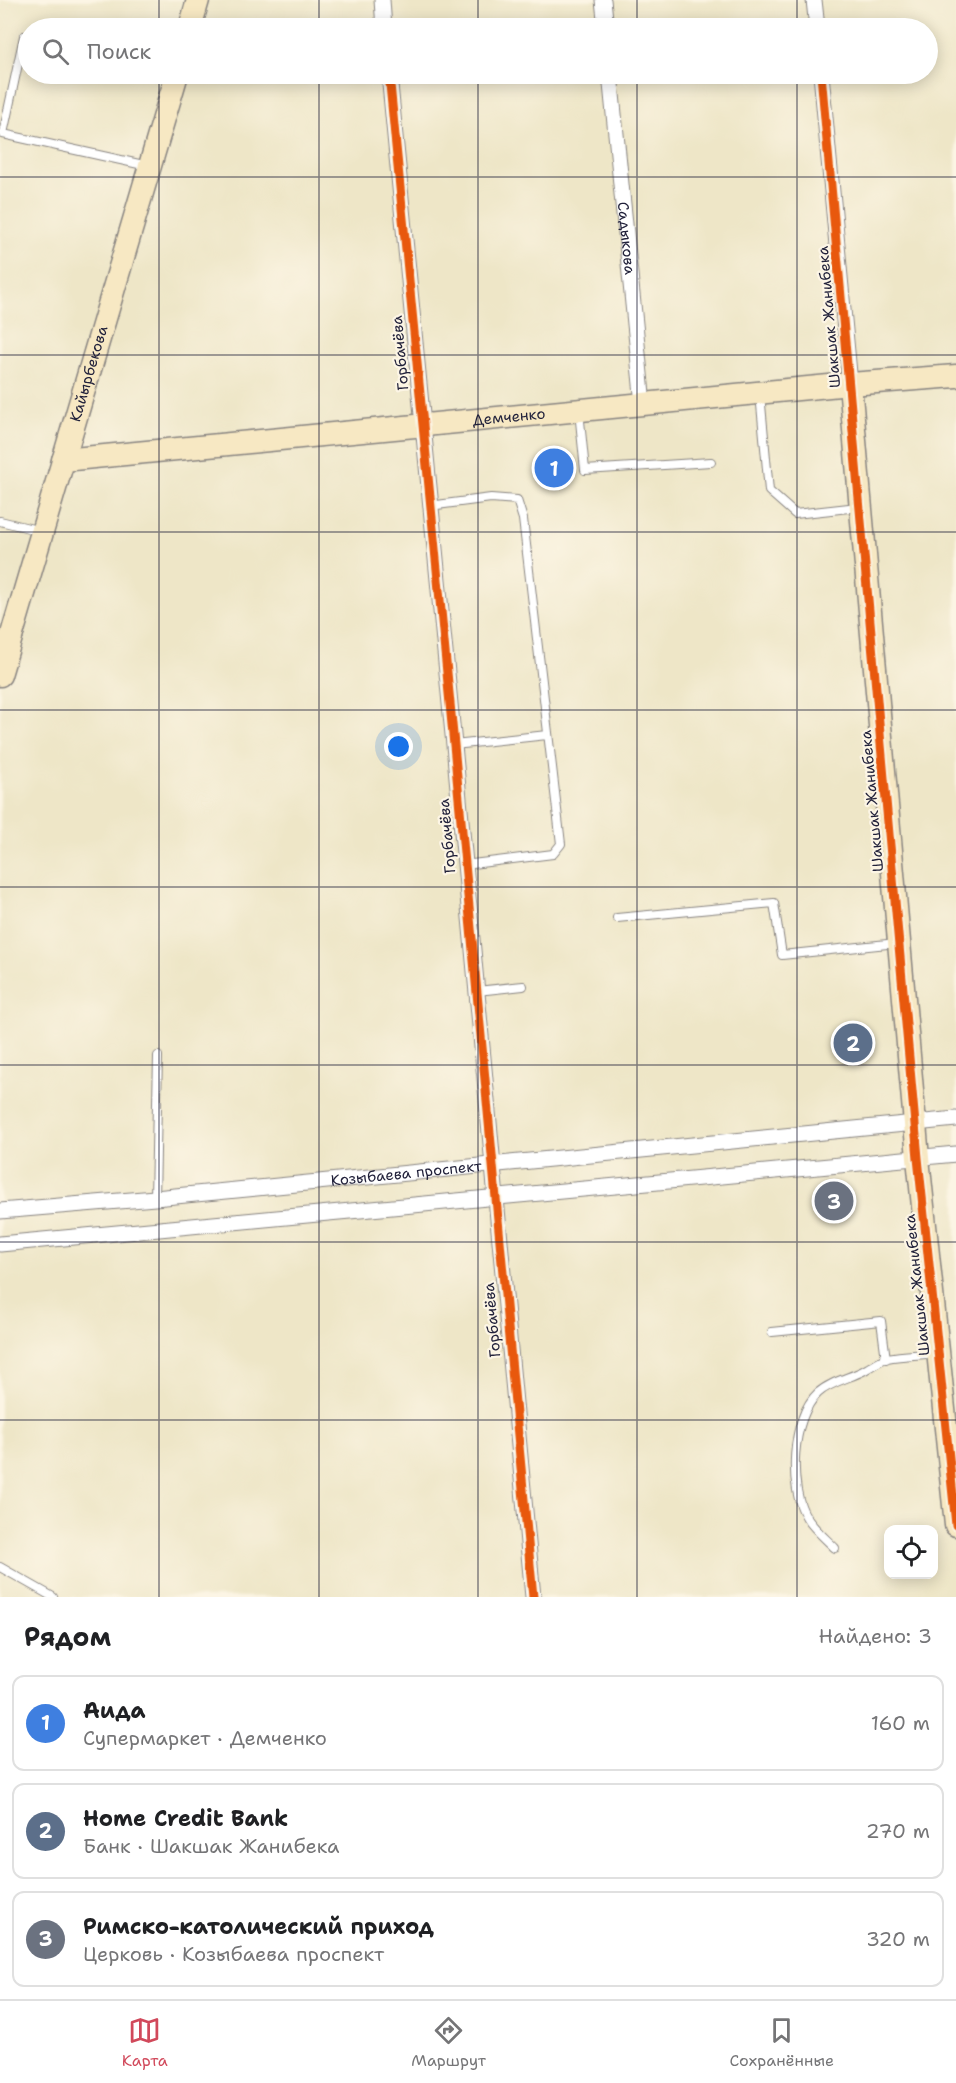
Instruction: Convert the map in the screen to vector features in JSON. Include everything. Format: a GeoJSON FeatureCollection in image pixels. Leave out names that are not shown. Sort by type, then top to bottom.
{"type":"FeatureCollection","features":[{"type":"Feature","properties":{"kind":"street"},"geometry":{"type":"LineString","coordinates":[[193,18],[198,0]]}},
{"type":"Feature","properties":{"kind":"street"},"geometry":{"type":"LineString","coordinates":[[382,0],[383,18]]}},
{"type":"Feature","properties":{"kind":"street"},"geometry":{"type":"LineString","coordinates":[[603,0],[605,18]]}},
{"type":"Feature","properties":{"kind":"street"},"geometry":{"type":"LineString","coordinates":[[814,0],[816,18]]}},
{"type":"Feature","properties":{"kind":"street","name":"Кайырбекова"},"geometry":{"type":"LineString","coordinates":[[0,675],[174,84]]}},
{"type":"Feature","properties":{"kind":"street","name":"Горбачёва"},"geometry":{"type":"LineString","coordinates":[[390,84],[533,1597]]}},
{"type":"Feature","properties":{"kind":"street","name":"Садыкова"},"geometry":{"type":"LineString","coordinates":[[611,84],[643,404]]}},
{"type":"Feature","properties":{"kind":"street","name":"Шакшак Жанибека"},"geometry":{"type":"LineString","coordinates":[[822,84],[918,1158],[956,1526]]}},
{"type":"Feature","properties":{"kind":"street","name":"Демченко"},"geometry":{"type":"LineString","coordinates":[[63,460],[760,392],[956,376]]}},
{"type":"Feature","properties":{"kind":"street","name":"Козыбаева проспект"},"geometry":{"type":"LineString","coordinates":[[0,1211],[155,1198],[956,1119]]}},
{"type":"Feature","properties":{"kind":"street","name":"Козыбаева проспект"},"geometry":{"type":"LineString","coordinates":[[0,1244],[956,1154]]}},
{"type":"Feature","properties":{"kind":"lane"},"geometry":{"type":"LineString","coordinates":[[18,64],[3,134],[150,166]]}},
{"type":"Feature","properties":{"kind":"lane"},"geometry":{"type":"LineString","coordinates":[[760,392],[769,491],[795,514],[861,507]]}},
{"type":"Feature","properties":{"kind":"lane"},"geometry":{"type":"LineString","coordinates":[[579,410],[585,470],[711,462]]}},
{"type":"Feature","properties":{"kind":"lane"},"geometry":{"type":"LineString","coordinates":[[429,506],[491,498],[517,500],[524,519],[561,844],[553,854],[464,865]]}},
{"type":"Feature","properties":{"kind":"lane"},"geometry":{"type":"LineString","coordinates":[[0,521],[42,531]]}},
{"type":"Feature","properties":{"kind":"lane"},"geometry":{"type":"LineString","coordinates":[[454,745],[547,735]]}},
{"type":"Feature","properties":{"kind":"lane"},"geometry":{"type":"LineString","coordinates":[[617,918],[774,903],[783,955],[900,942]]}},
{"type":"Feature","properties":{"kind":"lane"},"geometry":{"type":"LineString","coordinates":[[475,991],[523,986]]}},
{"type":"Feature","properties":{"kind":"lane"},"geometry":{"type":"LineString","coordinates":[[155,1198],[158,1056]]}},
{"type":"Feature","properties":{"kind":"lane"},"geometry":{"type":"LineString","coordinates":[[772,1332],[880,1321],[886,1359]]}},
{"type":"Feature","properties":{"kind":"lane"},"geometry":{"type":"LineString","coordinates":[[835,1548],[807,1518],[799,1498],[795,1462],[796,1442],[801,1421],[810,1403],[818,1393],[829,1386],[886,1359],[939,1353]]}},
{"type":"Feature","properties":{"kind":"lane"},"geometry":{"type":"LineString","coordinates":[[0,1567],[53,1597]]}},
{"type":"Feature","properties":{"kind":"cycle path"},"geometry":{"type":"LineString","coordinates":[[390,84],[533,1597]]}},
{"type":"Feature","properties":{"kind":"cycle path"},"geometry":{"type":"LineString","coordinates":[[822,84],[918,1158],[956,1525]]}},
{"type":"Feature","properties":{"kind":"place","name":"Аида"},"geometry":{"type":"Point","coordinates":[554,468]}},
{"type":"Feature","properties":{"kind":"place","name":"Home Credit Bank"},"geometry":{"type":"Point","coordinates":[853,1043]}},
{"type":"Feature","properties":{"kind":"place","name":"Римско-католический приход"},"geometry":{"type":"Point","coordinates":[834,1201]}}]}
